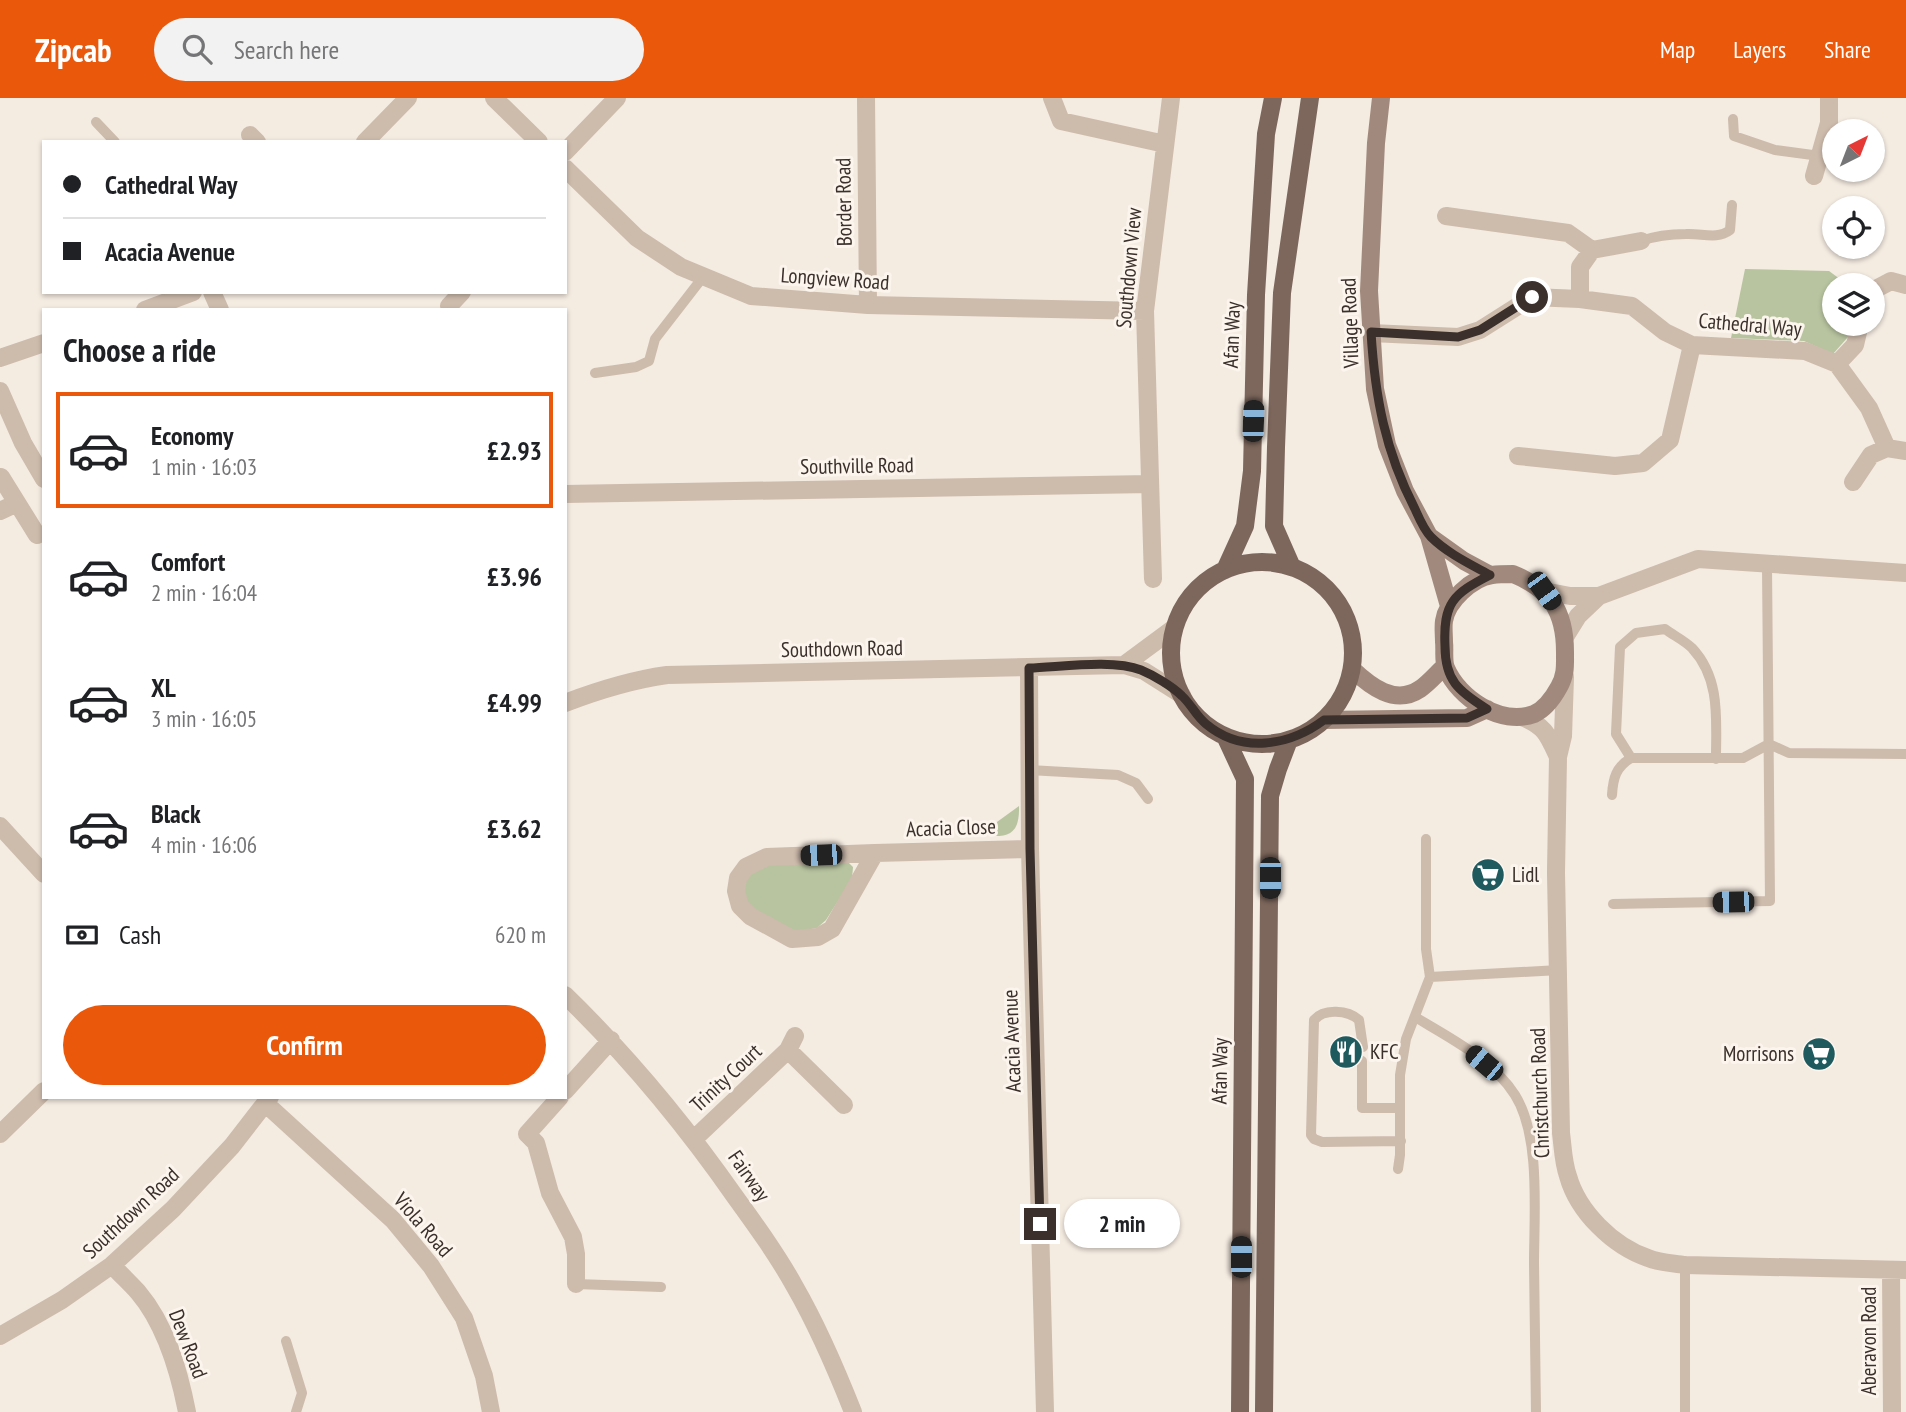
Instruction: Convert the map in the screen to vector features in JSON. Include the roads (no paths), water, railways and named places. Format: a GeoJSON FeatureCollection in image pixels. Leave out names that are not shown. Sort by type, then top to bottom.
{"type":"FeatureCollection","features":[{"type":"Feature","properties":{"kind":"main road","name":"Afan Way"},"geometry":{"type":"LineString","coordinates":[[1225,570],[1245,526],[1252,471],[1256,295],[1266,134],[1273,98]]}},
{"type":"Feature","properties":{"kind":"main road"},"geometry":{"type":"LineString","coordinates":[[1292,567],[1275,526],[1276,447],[1282,293],[1310,98]]}},
{"type":"Feature","properties":{"kind":"main road"},"geometry":{"type":"LineString","coordinates":[[1258,562],[1292,567],[1311,576],[1328,590],[1341,607],[1349,626],[1353,648],[1352,669],[1342,696],[1324,720],[1308,732],[1289,740],[1268,744],[1246,743],[1225,736],[1208,726],[1193,712],[1182,695],[1172,662],[1174,628],[1193,593],[1225,570],[1258,562]]}},
{"type":"Feature","properties":{"kind":"main road","name":"Afan Way"},"geometry":{"type":"LineString","coordinates":[[1225,736],[1245,779],[1240,1412]]}},
{"type":"Feature","properties":{"kind":"main road"},"geometry":{"type":"LineString","coordinates":[[1264,1412],[1270,796],[1289,740]]}},
{"type":"Feature","properties":{"kind":"street"},"geometry":{"type":"LineString","coordinates":[[367,140],[408,98]]}},
{"type":"Feature","properties":{"kind":"street"},"geometry":{"type":"LineString","coordinates":[[494,98],[537,140]]}},
{"type":"Feature","properties":{"kind":"street"},"geometry":{"type":"LineString","coordinates":[[567,150],[617,98]]}},
{"type":"Feature","properties":{"kind":"street","name":"Border Road"},"geometry":{"type":"LineString","coordinates":[[866,98],[868,305]]}},
{"type":"Feature","properties":{"kind":"street"},"geometry":{"type":"LineString","coordinates":[[1052,98],[1061,121],[1165,145]]}},
{"type":"Feature","properties":{"kind":"street","name":"Southdown View"},"geometry":{"type":"LineString","coordinates":[[1153,579],[1144,311],[1171,98]]}},
{"type":"Feature","properties":{"kind":"street","name":"Village Road"},"geometry":{"type":"LineString","coordinates":[[1381,98],[1376,143],[1369,291],[1375,389],[1387,445],[1405,491],[1429,536],[1449,606]]}},
{"type":"Feature","properties":{"kind":"street"},"geometry":{"type":"LineString","coordinates":[[1814,176],[1829,123],[1829,98]]}},
{"type":"Feature","properties":{"kind":"street","name":"Longview Road"},"geometry":{"type":"LineString","coordinates":[[567,174],[637,237],[681,267],[751,296],[868,305],[1144,311]]}},
{"type":"Feature","properties":{"kind":"street"},"geometry":{"type":"LineString","coordinates":[[1446,216],[1568,233],[1591,250],[1641,241]]}},
{"type":"Feature","properties":{"kind":"street"},"geometry":{"type":"LineString","coordinates":[[1580,299],[1580,267],[1591,250]]}},
{"type":"Feature","properties":{"kind":"street"},"geometry":{"type":"LineString","coordinates":[[1885,284],[1891,281],[1906,285]]}},
{"type":"Feature","properties":{"kind":"street"},"geometry":{"type":"LineString","coordinates":[[150,308],[188,294]]}},
{"type":"Feature","properties":{"kind":"street"},"geometry":{"type":"LineString","coordinates":[[449,306],[460,294]]}},
{"type":"Feature","properties":{"kind":"street","name":"Cathedral Way"},"geometry":{"type":"LineString","coordinates":[[1371,332],[1458,337],[1480,330],[1532,297],[1580,299],[1632,306],[1665,332],[1692,345],[1805,351],[1837,364]]}},
{"type":"Feature","properties":{"kind":"street"},"geometry":{"type":"LineString","coordinates":[[1858,336],[1856,345],[1837,364],[1869,408],[1887,448]]}},
{"type":"Feature","properties":{"kind":"street"},"geometry":{"type":"LineString","coordinates":[[0,358],[42,344]]}},
{"type":"Feature","properties":{"kind":"street"},"geometry":{"type":"LineString","coordinates":[[1518,456],[1615,466],[1643,463],[1670,440],[1692,345]]}},
{"type":"Feature","properties":{"kind":"street"},"geometry":{"type":"LineString","coordinates":[[0,391],[42,475]]}},
{"type":"Feature","properties":{"kind":"street"},"geometry":{"type":"LineString","coordinates":[[1853,482],[1871,455],[1887,448],[1906,451]]}},
{"type":"Feature","properties":{"kind":"street"},"geometry":{"type":"LineString","coordinates":[[1,477],[8,507],[37,535]]}},
{"type":"Feature","properties":{"kind":"street","name":"Southville Road"},"geometry":{"type":"LineString","coordinates":[[567,495],[1150,484]]}},
{"type":"Feature","properties":{"kind":"street","name":"Village Road"},"geometry":{"type":"LineString","coordinates":[[1429,536],[1464,561],[1490,575]]}},
{"type":"Feature","properties":{"kind":"street"},"geometry":{"type":"LineString","coordinates":[[1565,637],[1578,616],[1599,597],[1698,559],[1906,572]]}},
{"type":"Feature","properties":{"kind":"street"},"geometry":{"type":"LineString","coordinates":[[1513,574],[1531,581],[1544,591],[1556,607],[1565,637],[1565,677],[1546,706],[1536,713],[1522,717],[1507,716],[1487,709],[1469,698],[1455,683],[1445,666],[1444,620],[1449,606],[1468,586],[1490,575],[1513,574]]}},
{"type":"Feature","properties":{"kind":"street"},"geometry":{"type":"LineString","coordinates":[[1544,591],[1570,596],[1599,597]]}},
{"type":"Feature","properties":{"kind":"street"},"geometry":{"type":"LineString","coordinates":[[1124,665],[1174,628]]}},
{"type":"Feature","properties":{"kind":"street","name":"Southdown Road"},"geometry":{"type":"LineString","coordinates":[[567,702],[640,678],[667,675],[1124,665],[1144,671],[1182,695]]}},
{"type":"Feature","properties":{"kind":"street"},"geometry":{"type":"LineString","coordinates":[[1352,669],[1366,683],[1382,692],[1395,695],[1410,694],[1420,689],[1445,666]]}},
{"type":"Feature","properties":{"kind":"street","name":"Acacia Avenue"},"geometry":{"type":"LineString","coordinates":[[1029,668],[1030,849],[1045,1412]]}},
{"type":"Feature","properties":{"kind":"street","name":"Christchurch Road"},"geometry":{"type":"LineString","coordinates":[[1565,677],[1563,736],[1558,757],[1561,1133],[1571,1184],[1585,1210],[1597,1224],[1631,1250],[1660,1262],[1685,1265],[1898,1270]]}},
{"type":"Feature","properties":{"kind":"street"},"geometry":{"type":"LineString","coordinates":[[1324,720],[1467,718],[1487,709]]}},
{"type":"Feature","properties":{"kind":"street","name":"Christchurch Road"},"geometry":{"type":"LineString","coordinates":[[1522,717],[1539,723],[1558,757]]}},
{"type":"Feature","properties":{"kind":"street"},"geometry":{"type":"LineString","coordinates":[[0,826],[42,872]]}},
{"type":"Feature","properties":{"kind":"street","name":"Acacia Close"},"geometry":{"type":"LineString","coordinates":[[874,853],[832,929],[818,937],[792,939],[750,916],[740,906],[736,891],[738,878],[746,867],[766,857],[874,853],[1030,849]]}},
{"type":"Feature","properties":{"kind":"street","name":"Fairway"},"geometry":{"type":"LineString","coordinates":[[567,997],[611,1040],[694,1139],[771,1248],[796,1288],[828,1349],[853,1412]]}},
{"type":"Feature","properties":{"kind":"street"},"geometry":{"type":"LineString","coordinates":[[567,1089],[611,1040]]}},
{"type":"Feature","properties":{"kind":"street","name":"Trinity Court"},"geometry":{"type":"LineString","coordinates":[[694,1139],[792,1043],[844,1105]]}},
{"type":"Feature","properties":{"kind":"street"},"geometry":{"type":"LineString","coordinates":[[0,1134],[42,1093]]}},
{"type":"Feature","properties":{"kind":"street"},"geometry":{"type":"LineString","coordinates":[[558,1099],[527,1134],[536,1143],[550,1193],[573,1237],[576,1284]]}},
{"type":"Feature","properties":{"kind":"street","name":"Southdown Road"},"geometry":{"type":"LineString","coordinates":[[0,1336],[62,1300],[112,1265],[173,1209],[232,1146],[268,1101]]}},
{"type":"Feature","properties":{"kind":"street","name":"Viola Road"},"geometry":{"type":"LineString","coordinates":[[268,1101],[393,1220],[431,1266],[464,1318],[484,1376],[491,1412]]}},
{"type":"Feature","properties":{"kind":"street","name":"Dew Road"},"geometry":{"type":"LineString","coordinates":[[112,1265],[139,1293],[160,1325],[172,1355],[187,1412]]}},
{"type":"Feature","properties":{"kind":"street","name":"Aberavon Road"},"geometry":{"type":"LineString","coordinates":[[1892,1412],[1898,1270]]}},
{"type":"Feature","properties":{"kind":"lane"},"geometry":{"type":"LineString","coordinates":[[1733,119],[1734,136],[1775,150],[1820,156]]}},
{"type":"Feature","properties":{"kind":"lane"},"geometry":{"type":"LineString","coordinates":[[96,122],[113,140]]}},
{"type":"Feature","properties":{"kind":"lane"},"geometry":{"type":"LineString","coordinates":[[1641,241],[1688,233],[1724,234],[1732,225],[1732,205]]}},
{"type":"Feature","properties":{"kind":"lane"},"geometry":{"type":"LineString","coordinates":[[595,373],[636,367],[649,361],[655,339],[703,277]]}},
{"type":"Feature","properties":{"kind":"lane"},"geometry":{"type":"LineString","coordinates":[[1613,904],[1770,901],[1767,565]]}},
{"type":"Feature","properties":{"kind":"lane"},"geometry":{"type":"LineString","coordinates":[[1631,758],[1616,734],[1620,647],[1636,633],[1665,629],[1692,647],[1712,678],[1717,706],[1716,759]]}},
{"type":"Feature","properties":{"kind":"lane"},"geometry":{"type":"LineString","coordinates":[[1769,744],[1789,753],[1906,754]]}},
{"type":"Feature","properties":{"kind":"lane"},"geometry":{"type":"LineString","coordinates":[[1612,795],[1613,783],[1620,765],[1631,758],[1743,758],[1769,744]]}},
{"type":"Feature","properties":{"kind":"lane"},"geometry":{"type":"LineString","coordinates":[[1030,770],[1118,775],[1136,783],[1147,799]]}},
{"type":"Feature","properties":{"kind":"lane"},"geometry":{"type":"LineString","coordinates":[[1398,1169],[1401,1141],[1401,1075],[1406,1039],[1430,977],[1426,949],[1426,839]]}},
{"type":"Feature","properties":{"kind":"lane"},"geometry":{"type":"LineString","coordinates":[[1430,977],[1559,970]]}},
{"type":"Feature","properties":{"kind":"lane"},"geometry":{"type":"LineString","coordinates":[[1363,1047],[1359,1020],[1354,1014],[1325,1012],[1314,1020],[1311,1135],[1322,1142],[1401,1141]]}},
{"type":"Feature","properties":{"kind":"lane"},"geometry":{"type":"LineString","coordinates":[[1415,1017],[1467,1049],[1502,1077],[1516,1096],[1528,1123],[1534,1175],[1536,1412]]}},
{"type":"Feature","properties":{"kind":"lane"},"geometry":{"type":"LineString","coordinates":[[1362,1061],[1362,1108],[1401,1108]]}},
{"type":"Feature","properties":{"kind":"lane"},"geometry":{"type":"LineString","coordinates":[[1685,1265],[1685,1412]]}},
{"type":"Feature","properties":{"kind":"lane"},"geometry":{"type":"LineString","coordinates":[[576,1284],[661,1287]]}},
{"type":"Feature","properties":{"kind":"lane"},"geometry":{"type":"LineString","coordinates":[[286,1341],[302,1394],[296,1412]]}},
{"type":"Feature","properties":{"kind":"place","name":"Lidl"},"geometry":{"type":"Point","coordinates":[1488,875]}},
{"type":"Feature","properties":{"kind":"place","name":"KFC"},"geometry":{"type":"Point","coordinates":[1346,1052]}},
{"type":"Feature","properties":{"kind":"place","name":"Morrisons"},"geometry":{"type":"Point","coordinates":[1819,1054]}}]}
